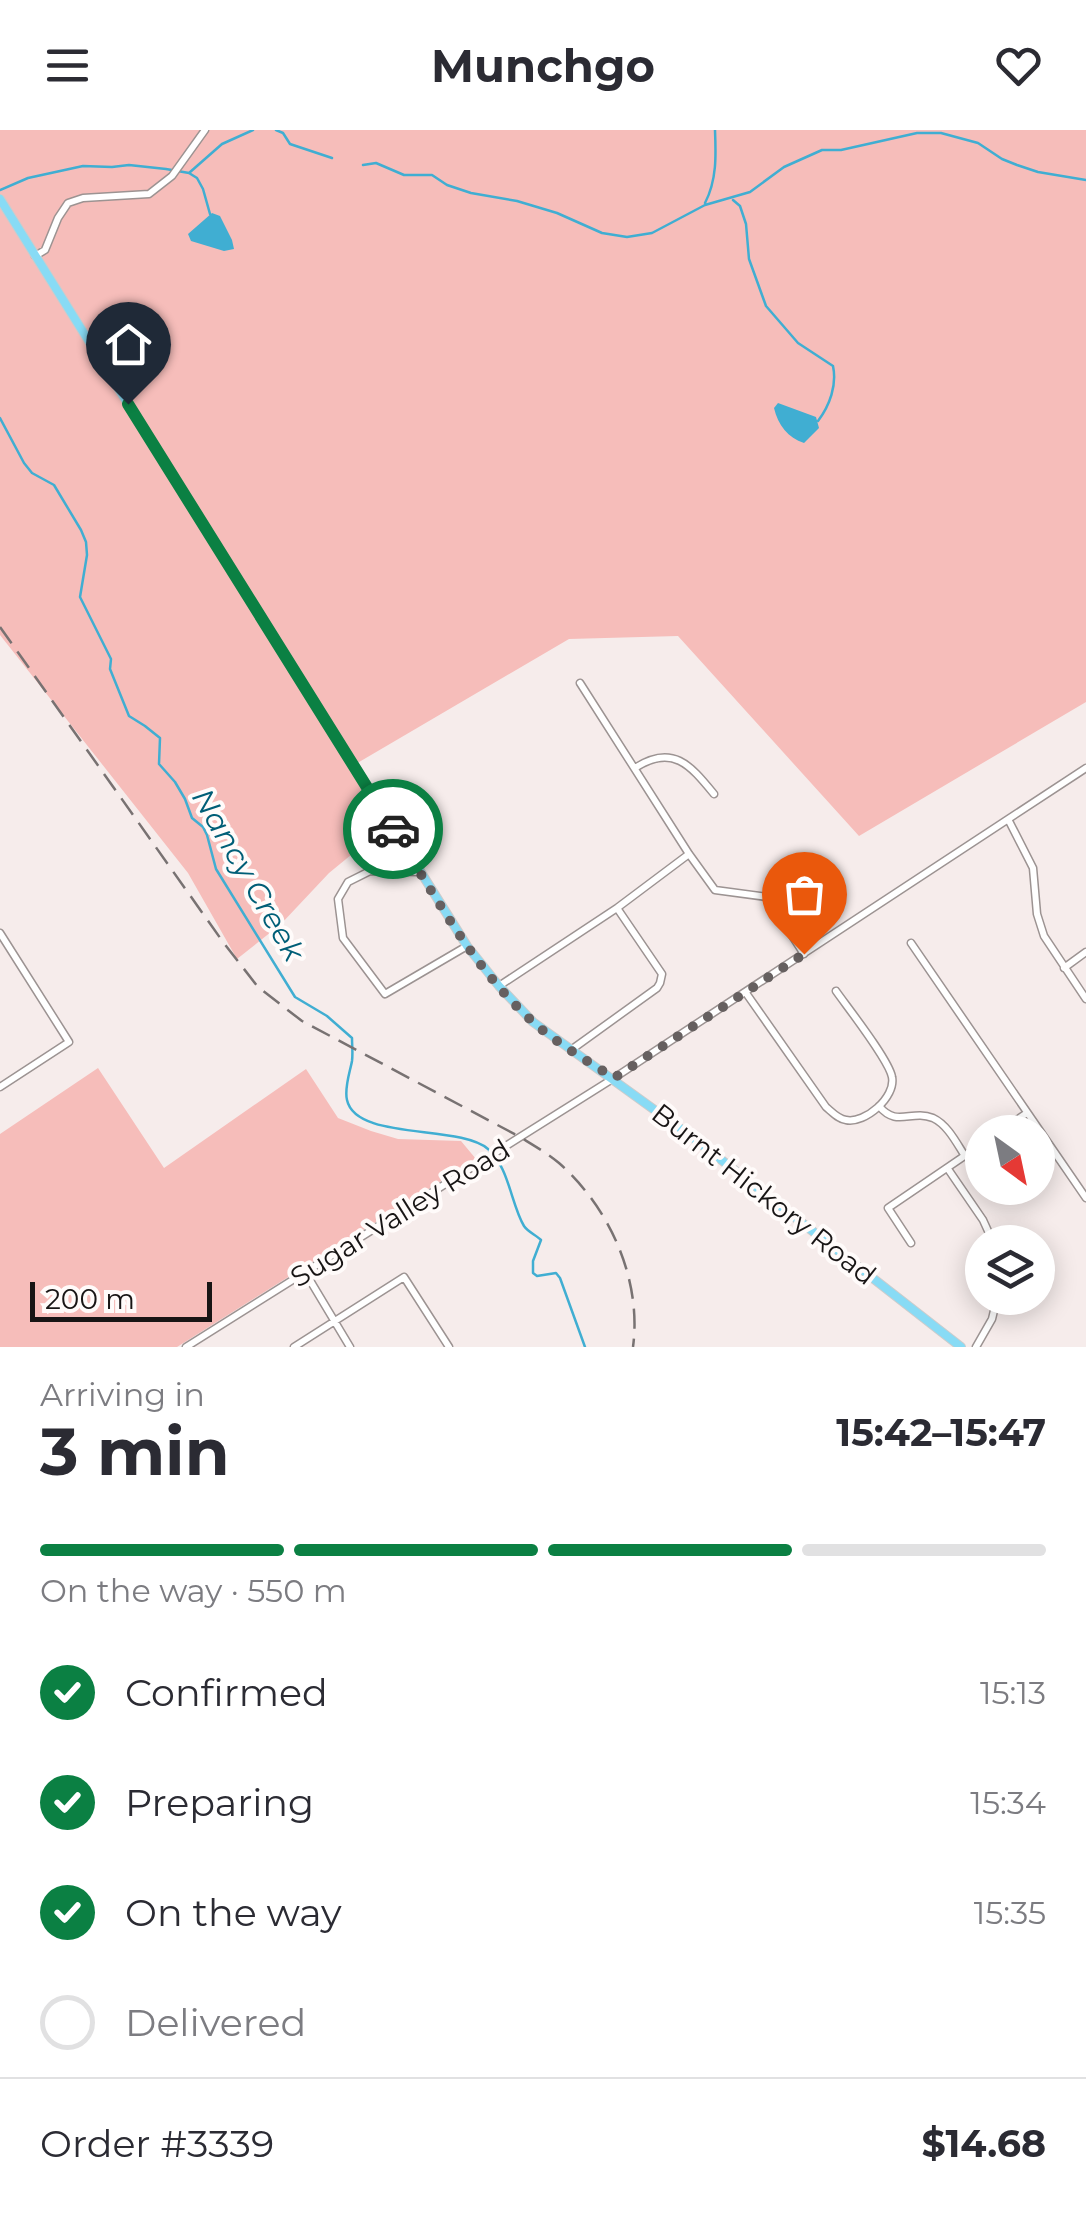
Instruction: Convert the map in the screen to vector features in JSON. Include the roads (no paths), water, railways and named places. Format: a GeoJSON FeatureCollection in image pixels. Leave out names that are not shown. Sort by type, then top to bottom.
{"type":"FeatureCollection","features":[{"type":"Feature","properties":{"kind":"main road","name":"Burnt Hickory Road"},"geometry":{"type":"LineString","coordinates":[[0,200],[420,872],[467,946],[499,986],[533,1022],[614,1078],[961,1347]]}},
{"type":"Feature","properties":{"kind":"street"},"geometry":{"type":"LineString","coordinates":[[36,256],[45,250],[68,203],[82,198],[149,194],[172,176],[205,130]]}},
{"type":"Feature","properties":{"kind":"street"},"geometry":{"type":"LineString","coordinates":[[580,683],[715,890],[767,897],[804,954]]}},
{"type":"Feature","properties":{"kind":"street"},"geometry":{"type":"LineString","coordinates":[[635,768],[646,761],[668,757],[689,764],[714,794]]}},
{"type":"Feature","properties":{"kind":"street","name":"Sugar Valley Road"},"geometry":{"type":"LineString","coordinates":[[186,1347],[614,1078],[1086,768]]}},
{"type":"Feature","properties":{"kind":"street"},"geometry":{"type":"LineString","coordinates":[[1009,821],[1033,868],[1040,926],[1086,999]]}},
{"type":"Feature","properties":{"kind":"street"},"geometry":{"type":"LineString","coordinates":[[499,986],[617,908],[689,854]]}},
{"type":"Feature","properties":{"kind":"street"},"geometry":{"type":"LineString","coordinates":[[420,872],[370,871],[348,882],[338,899],[343,938],[385,994],[467,946]]}},
{"type":"Feature","properties":{"kind":"street"},"geometry":{"type":"LineString","coordinates":[[571,1050],[660,983],[662,974],[617,908]]}},
{"type":"Feature","properties":{"kind":"street"},"geometry":{"type":"LineString","coordinates":[[0,933],[69,1042],[0,1088]]}},
{"type":"Feature","properties":{"kind":"street"},"geometry":{"type":"LineString","coordinates":[[911,943],[1086,1198]]}},
{"type":"Feature","properties":{"kind":"street"},"geometry":{"type":"LineString","coordinates":[[1064,968],[1086,952]]}},
{"type":"Feature","properties":{"kind":"street"},"geometry":{"type":"LineString","coordinates":[[746,993],[830,1110],[850,1121],[860,1119],[886,1101],[893,1081],[836,991]]}},
{"type":"Feature","properties":{"kind":"street"},"geometry":{"type":"LineString","coordinates":[[879,1106],[895,1118],[934,1118],[965,1155]]}},
{"type":"Feature","properties":{"kind":"street"},"geometry":{"type":"LineString","coordinates":[[911,1244],[888,1208],[965,1157]]}},
{"type":"Feature","properties":{"kind":"street"},"geometry":{"type":"LineString","coordinates":[[948,1169],[985,1225]]}},
{"type":"Feature","properties":{"kind":"street"},"geometry":{"type":"LineString","coordinates":[[305,1272],[350,1347]]}},
{"type":"Feature","properties":{"kind":"street"},"geometry":{"type":"LineString","coordinates":[[294,1347],[404,1277],[448,1347]]}},
{"type":"Feature","properties":{"kind":"street"},"geometry":{"type":"LineString","coordinates":[[976,1347],[993,1315]]}},
{"type":"Feature","properties":{"kind":"water"},"geometry":{"type":"Polygon","coordinates":[[[212,213],[220,216],[234,249],[224,251],[191,241],[188,234],[212,213]]]}},
{"type":"Feature","properties":{"kind":"water"},"geometry":{"type":"Polygon","coordinates":[[[778,403],[816,417],[819,428],[804,443],[793,438],[778,420],[774,408],[778,403]]]}},
{"type":"Feature","properties":{"kind":"waterway"},"geometry":{"type":"LineString","coordinates":[[189,173],[222,144],[253,130]]}},
{"type":"Feature","properties":{"kind":"waterway"},"geometry":{"type":"LineString","coordinates":[[276,130],[290,144],[332,158]]}},
{"type":"Feature","properties":{"kind":"waterway"},"geometry":{"type":"LineString","coordinates":[[705,203],[714,176],[715,130]]}},
{"type":"Feature","properties":{"kind":"waterway"},"geometry":{"type":"LineString","coordinates":[[363,165],[376,163],[404,175],[432,175],[471,193],[517,201],[602,233],[627,237],[652,233],[705,205],[750,192],[784,167],[822,150],[841,150],[917,133],[941,133],[978,143],[1017,165],[1086,180]]}},
{"type":"Feature","properties":{"kind":"waterway"},"geometry":{"type":"LineString","coordinates":[[0,190],[28,178],[83,166],[166,169],[197,178],[210,214]]}},
{"type":"Feature","properties":{"kind":"waterway"},"geometry":{"type":"LineString","coordinates":[[733,200],[740,206],[746,224],[749,259],[766,306],[798,343],[833,366],[832,395],[818,421]]}},
{"type":"Feature","properties":{"kind":"waterway","name":"Nancy Creek"},"geometry":{"type":"LineString","coordinates":[[0,418],[24,463],[32,473],[54,485],[81,530],[87,555],[80,597],[111,659],[110,669],[129,716],[160,738],[159,764],[175,782],[192,818],[203,827],[216,869],[295,997],[327,1016],[352,1038],[346,1095],[354,1113],[388,1127],[474,1141],[488,1149],[501,1166],[524,1226],[541,1240],[533,1273],[556,1273],[560,1278],[585,1347]]}},
{"type":"Feature","properties":{"kind":"railway"},"geometry":{"type":"LineString","coordinates":[[0,627],[258,987],[302,1021],[520,1137],[554,1159],[577,1181],[607,1223],[627,1271],[632,1296],[633,1347]]}}]}
